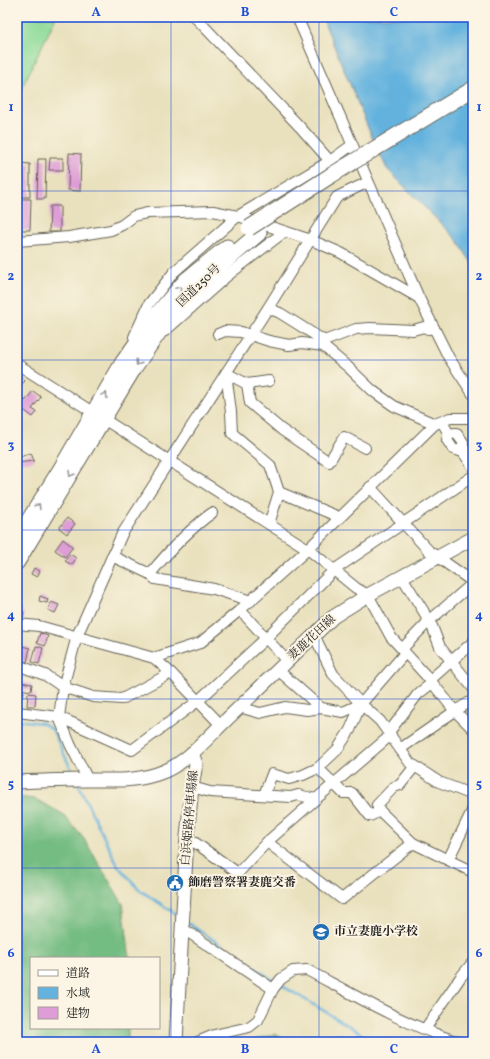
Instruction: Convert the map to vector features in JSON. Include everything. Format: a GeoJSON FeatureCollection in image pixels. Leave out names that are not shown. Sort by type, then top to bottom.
{"type":"FeatureCollection","features":[{"type":"Feature","properties":{"kind":"highway","name":"国道250号"},"geometry":{"type":"LineString","coordinates":[[17,562],[99,416],[123,362],[158,313],[186,280],[330,176],[473,89]]}},
{"type":"Feature","properties":{"kind":"highway","name":"国道250号"},"geometry":{"type":"LineString","coordinates":[[17,539],[99,416],[171,315],[197,286],[254,231],[473,101]]}},
{"type":"Feature","properties":{"kind":"main road","name":"妻鹿花田線"},"geometry":{"type":"LineString","coordinates":[[192,753],[333,617],[368,595],[402,578],[473,538]]}},
{"type":"Feature","properties":{"kind":"main road","name":"白浜姫路停車場線"},"geometry":{"type":"LineString","coordinates":[[17,782],[136,780],[166,770],[192,753],[196,764],[187,837],[176,1042]]}},
{"type":"Feature","properties":{"kind":"street"},"geometry":{"type":"LineString","coordinates":[[195,17],[330,161]]}},
{"type":"Feature","properties":{"kind":"street"},"geometry":{"type":"LineString","coordinates":[[296,17],[419,298],[449,358],[473,394]]}},
{"type":"Feature","properties":{"kind":"street"},"geometry":{"type":"LineString","coordinates":[[123,362],[150,304],[174,272],[238,216],[330,161],[352,145]]}},
{"type":"Feature","properties":{"kind":"street"},"geometry":{"type":"LineString","coordinates":[[85,780],[59,717],[63,688],[77,636],[122,534],[226,374],[337,197],[368,182]]}},
{"type":"Feature","properties":{"kind":"street"},"geometry":{"type":"LineString","coordinates":[[17,241],[69,237],[111,230],[122,225],[134,216],[147,213],[213,211],[238,216],[311,240],[341,252],[419,298]]}},
{"type":"Feature","properties":{"kind":"street"},"geometry":{"type":"LineString","coordinates":[[149,346],[227,276],[284,232]]}},
{"type":"Feature","properties":{"kind":"street"},"geometry":{"type":"LineString","coordinates":[[268,308],[280,313],[323,340],[327,340],[356,329],[370,328],[413,330],[424,327],[428,329],[434,328]]}},
{"type":"Feature","properties":{"kind":"street"},"geometry":{"type":"LineString","coordinates":[[218,334],[225,331],[232,331],[289,345],[302,343],[323,346],[373,391],[389,403],[415,416],[438,423],[450,434],[447,440],[453,449],[467,452],[473,468]]}},
{"type":"Feature","properties":{"kind":"street"},"geometry":{"type":"LineString","coordinates":[[17,364],[308,549],[356,588],[368,595],[391,636],[431,681],[455,711],[473,729]]}},
{"type":"Feature","properties":{"kind":"street"},"geometry":{"type":"LineString","coordinates":[[226,374],[247,384],[269,381]]}},
{"type":"Feature","properties":{"kind":"street"},"geometry":{"type":"LineString","coordinates":[[226,374],[232,433],[270,465],[279,492],[269,524]]}},
{"type":"Feature","properties":{"kind":"street"},"geometry":{"type":"LineString","coordinates":[[247,384],[250,403],[282,430],[329,462],[344,437],[365,448]]}},
{"type":"Feature","properties":{"kind":"street"},"geometry":{"type":"LineString","coordinates":[[154,658],[200,643],[251,601],[308,549],[339,517],[438,423],[450,418],[473,418]]}},
{"type":"Feature","properties":{"kind":"street"},"geometry":{"type":"LineString","coordinates":[[17,712],[59,717],[132,750],[198,701],[266,638],[334,570],[473,476]]}},
{"type":"Feature","properties":{"kind":"street"},"geometry":{"type":"LineString","coordinates":[[264,795],[272,774],[289,779],[303,776],[318,768],[337,750],[350,730],[360,704],[428,622],[472,581],[429,551],[370,487]]}},
{"type":"Feature","properties":{"kind":"street"},"geometry":{"type":"LineString","coordinates":[[279,492],[339,517]]}},
{"type":"Feature","properties":{"kind":"street"},"geometry":{"type":"LineString","coordinates":[[150,574],[175,544],[196,524],[212,513]]}},
{"type":"Feature","properties":{"kind":"street"},"geometry":{"type":"LineString","coordinates":[[112,556],[150,574],[155,579],[214,589],[251,601]]}},
{"type":"Feature","properties":{"kind":"street"},"geometry":{"type":"LineString","coordinates":[[402,578],[424,612],[428,622],[432,626],[440,647],[473,688]]}},
{"type":"Feature","properties":{"kind":"street"},"geometry":{"type":"LineString","coordinates":[[240,610],[266,638],[282,666],[321,708]]}},
{"type":"Feature","properties":{"kind":"street"},"geometry":{"type":"LineString","coordinates":[[17,624],[39,626],[154,658],[171,673],[220,725]]}},
{"type":"Feature","properties":{"kind":"street"},"geometry":{"type":"LineString","coordinates":[[314,635],[332,674],[360,704],[380,721],[410,763],[439,782],[473,795]]}},
{"type":"Feature","properties":{"kind":"street"},"geometry":{"type":"LineString","coordinates":[[187,837],[238,873],[267,842],[390,734],[418,694],[452,660],[473,642]]}},
{"type":"Feature","properties":{"kind":"street"},"geometry":{"type":"LineString","coordinates":[[17,665],[45,675],[63,688],[93,697],[122,699],[171,673]]}},
{"type":"Feature","properties":{"kind":"street"},"geometry":{"type":"LineString","coordinates":[[400,749],[473,700]]}},
{"type":"Feature","properties":{"kind":"street"},"geometry":{"type":"LineString","coordinates":[[239,707],[260,713],[285,707],[307,710],[321,708],[343,712],[360,704]]}},
{"type":"Feature","properties":{"kind":"street"},"geometry":{"type":"LineString","coordinates":[[415,766],[400,785],[394,787],[377,805],[380,811],[413,842],[473,872]]}},
{"type":"Feature","properties":{"kind":"street"},"geometry":{"type":"LineString","coordinates":[[318,768],[343,793],[352,794],[370,816],[380,811]]}},
{"type":"Feature","properties":{"kind":"street"},"geometry":{"type":"LineString","coordinates":[[192,787],[210,792],[291,797],[298,795],[316,799]]}},
{"type":"Feature","properties":{"kind":"street"},"geometry":{"type":"LineString","coordinates":[[448,860],[473,809]]}},
{"type":"Feature","properties":{"kind":"street"},"geometry":{"type":"LineString","coordinates":[[267,842],[342,899],[413,842]]}},
{"type":"Feature","properties":{"kind":"street"},"geometry":{"type":"LineString","coordinates":[[182,928],[273,989]]}},
{"type":"Feature","properties":{"kind":"street"},"geometry":{"type":"LineString","coordinates":[[425,1029],[460,978],[473,962]]}},
{"type":"Feature","properties":{"kind":"street"},"geometry":{"type":"LineString","coordinates":[[197,1042],[214,1035],[249,1027],[258,1020],[273,989],[281,979],[293,971],[307,970],[400,1019],[458,1042]]}},
{"type":"Feature","properties":{"kind":"street"},"geometry":{"type":"LineString","coordinates":[[468,1042],[473,1042]]}},
{"type":"Feature","properties":{"kind":"green space"},"geometry":{"type":"Polygon","coordinates":[[[17,17],[56,17],[17,98],[17,17]]]}},
{"type":"Feature","properties":{"kind":"green space"},"geometry":{"type":"Polygon","coordinates":[[[17,797],[35,799],[63,814],[84,839],[123,904],[129,957],[30,957],[30,1029],[128,1029],[128,1042],[17,1042],[17,797]]]}},
{"type":"Feature","properties":{"kind":"green space"},"geometry":{"type":"Polygon","coordinates":[[[275,1034],[287,1040],[299,1041],[310,1036],[343,1035],[358,1042],[246,1042],[275,1034]]]}},
{"type":"Feature","properties":{"kind":"water"},"geometry":{"type":"Polygon","coordinates":[[[322,17],[473,17],[473,265],[457,240],[387,169],[371,135],[322,17]]]}},
{"type":"Feature","properties":{"kind":"building"},"geometry":{"type":"Polygon","coordinates":[[[69,153],[81,154],[80,191],[68,190],[69,153]]]}},
{"type":"Feature","properties":{"kind":"building"},"geometry":{"type":"Polygon","coordinates":[[[50,158],[63,158],[63,170],[49,170],[50,158]]]}},
{"type":"Feature","properties":{"kind":"building"},"geometry":{"type":"Polygon","coordinates":[[[38,159],[46,159],[45,199],[37,199],[38,159]]]}},
{"type":"Feature","properties":{"kind":"building"},"geometry":{"type":"Polygon","coordinates":[[[20,163],[30,164],[30,197],[19,197],[20,163]]]}},
{"type":"Feature","properties":{"kind":"building"},"geometry":{"type":"Polygon","coordinates":[[[20,199],[31,199],[30,230],[19,230],[20,199]]]}},
{"type":"Feature","properties":{"kind":"building"},"geometry":{"type":"Polygon","coordinates":[[[50,206],[60,206],[60,232],[49,232],[50,206]]]}},
{"type":"Feature","properties":{"kind":"building"},"geometry":{"type":"Polygon","coordinates":[[[17,292],[22,297],[17,302],[17,292]]]}},
{"type":"Feature","properties":{"kind":"building"},"geometry":{"type":"Polygon","coordinates":[[[18,374],[25,381],[17,389],[17,376],[18,374]]]}},
{"type":"Feature","properties":{"kind":"building"},"geometry":{"type":"Polygon","coordinates":[[[33,391],[41,397],[32,409],[37,412],[33,417],[17,405],[22,398],[25,401],[33,391]]]}},
{"type":"Feature","properties":{"kind":"building"},"geometry":{"type":"Polygon","coordinates":[[[31,453],[34,461],[17,463],[17,458],[31,453]]]}},
{"type":"Feature","properties":{"kind":"building"},"geometry":{"type":"Polygon","coordinates":[[[67,518],[75,524],[67,534],[59,528],[67,518]]]}},
{"type":"Feature","properties":{"kind":"building"},"geometry":{"type":"Polygon","coordinates":[[[63,539],[73,547],[65,557],[55,550],[63,539]]]}},
{"type":"Feature","properties":{"kind":"building"},"geometry":{"type":"Polygon","coordinates":[[[70,554],[76,558],[72,565],[65,561],[70,554]]]}},
{"type":"Feature","properties":{"kind":"building"},"geometry":{"type":"Polygon","coordinates":[[[34,568],[40,571],[37,577],[31,574],[34,568]]]}},
{"type":"Feature","properties":{"kind":"building"},"geometry":{"type":"Polygon","coordinates":[[[40,596],[48,599],[47,603],[39,601],[40,596]]]}},
{"type":"Feature","properties":{"kind":"building"},"geometry":{"type":"Polygon","coordinates":[[[51,602],[59,605],[55,613],[48,610],[51,602]]]}},
{"type":"Feature","properties":{"kind":"building"},"geometry":{"type":"Polygon","coordinates":[[[17,607],[21,607],[21,612],[24,612],[23,620],[17,619],[17,607]]]}},
{"type":"Feature","properties":{"kind":"building"},"geometry":{"type":"Polygon","coordinates":[[[40,633],[48,636],[45,646],[37,643],[40,633]]]}},
{"type":"Feature","properties":{"kind":"building"},"geometry":{"type":"Polygon","coordinates":[[[17,645],[21,645],[18,660],[17,660],[17,645]]]}},
{"type":"Feature","properties":{"kind":"building"},"geometry":{"type":"Polygon","coordinates":[[[22,646],[30,648],[27,662],[19,660],[22,646]]]}},
{"type":"Feature","properties":{"kind":"building"},"geometry":{"type":"Polygon","coordinates":[[[36,646],[43,648],[39,664],[32,662],[36,646]]]}},
{"type":"Feature","properties":{"kind":"building"},"geometry":{"type":"Polygon","coordinates":[[[21,682],[32,684],[31,691],[20,689],[21,682]]]}},
{"type":"Feature","properties":{"kind":"building"},"geometry":{"type":"Polygon","coordinates":[[[20,691],[24,692],[23,697],[19,696],[20,691]]]}},
{"type":"Feature","properties":{"kind":"building"},"geometry":{"type":"Polygon","coordinates":[[[28,693],[36,694],[35,706],[27,706],[28,693]]]}},
{"type":"Feature","properties":{"kind":"waterway"},"geometry":{"type":"LineString","coordinates":[[17,720],[42,723],[52,729],[74,775]]}},
{"type":"Feature","properties":{"kind":"waterway"},"geometry":{"type":"LineString","coordinates":[[78,784],[118,866],[141,891],[179,916]]}},
{"type":"Feature","properties":{"kind":"waterway"},"geometry":{"type":"LineString","coordinates":[[188,923],[275,981]]}},
{"type":"Feature","properties":{"kind":"waterway"},"geometry":{"type":"LineString","coordinates":[[281,985],[359,1032],[372,1042]]}},
{"type":"Feature","properties":{"kind":"place","name":"飾磨警察署妻鹿交番"},"geometry":{"type":"Point","coordinates":[175,883]}},
{"type":"Feature","properties":{"kind":"place","name":"市立妻鹿小学校"},"geometry":{"type":"Point","coordinates":[321,932]}}]}
